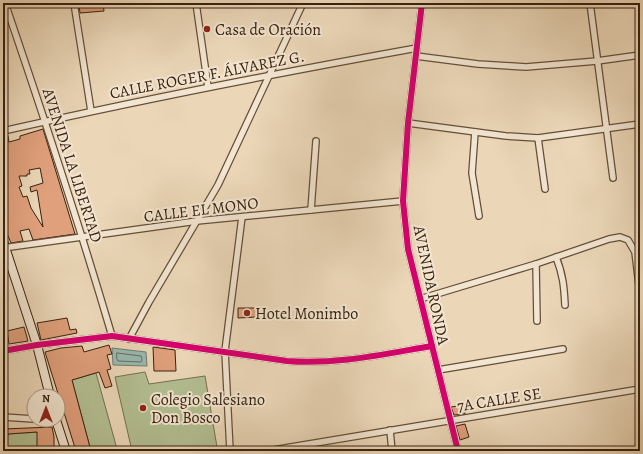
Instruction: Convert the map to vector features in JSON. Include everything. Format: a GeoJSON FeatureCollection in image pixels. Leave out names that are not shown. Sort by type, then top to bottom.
{"type":"FeatureCollection","features":[{"type":"Feature","properties":{"kind":"street","name":"AVENIDA LA LIBERTAD"},"geometry":{"type":"LineString","coordinates":[[5,3],[83,238],[112,336]]}},
{"type":"Feature","properties":{"kind":"street"},"geometry":{"type":"LineString","coordinates":[[74,3],[91,111]]}},
{"type":"Feature","properties":{"kind":"street"},"geometry":{"type":"LineString","coordinates":[[196,3],[208,87]]}},
{"type":"Feature","properties":{"kind":"street"},"geometry":{"type":"LineString","coordinates":[[129,339],[218,185],[303,3]]}},
{"type":"Feature","properties":{"kind":"street","name":"AVENIDA RONDA"},"geometry":{"type":"LineString","coordinates":[[422,3],[408,123],[403,201],[408,249],[458,451]]}},
{"type":"Feature","properties":{"kind":"street"},"geometry":{"type":"LineString","coordinates":[[590,3],[613,178]]}},
{"type":"Feature","properties":{"kind":"street","name":"CALLE ROGER F. ÁLVAREZ G."},"geometry":{"type":"LineString","coordinates":[[3,131],[269,74],[417,48]]}},
{"type":"Feature","properties":{"kind":"street"},"geometry":{"type":"LineString","coordinates":[[416,56],[478,64],[526,67],[597,61],[640,55]]}},
{"type":"Feature","properties":{"kind":"street"},"geometry":{"type":"LineString","coordinates":[[408,123],[506,136],[538,138],[640,124]]}},
{"type":"Feature","properties":{"kind":"street"},"geometry":{"type":"LineString","coordinates":[[475,132],[472,173],[479,216]]}},
{"type":"Feature","properties":{"kind":"street"},"geometry":{"type":"LineString","coordinates":[[538,138],[545,189]]}},
{"type":"Feature","properties":{"kind":"street"},"geometry":{"type":"LineString","coordinates":[[311,210],[316,141]]}},
{"type":"Feature","properties":{"kind":"street","name":"CALLE EL MONO"},"geometry":{"type":"LineString","coordinates":[[4,245],[83,238],[197,221],[403,201]]}},
{"type":"Feature","properties":{"kind":"street"},"geometry":{"type":"LineString","coordinates":[[230,451],[225,351],[242,217]]}},
{"type":"Feature","properties":{"kind":"street"},"geometry":{"type":"LineString","coordinates":[[420,299],[536,264],[609,239],[620,237],[628,240],[634,252],[640,294]]}},
{"type":"Feature","properties":{"kind":"street"},"geometry":{"type":"LineString","coordinates":[[4,245],[37,345],[48,388]]}},
{"type":"Feature","properties":{"kind":"street"},"geometry":{"type":"LineString","coordinates":[[556,257],[563,279],[565,305]]}},
{"type":"Feature","properties":{"kind":"street"},"geometry":{"type":"LineString","coordinates":[[536,264],[537,321]]}},
{"type":"Feature","properties":{"kind":"street"},"geometry":{"type":"LineString","coordinates":[[3,351],[37,345],[112,336],[287,361],[310,362],[380,355],[432,346]]}},
{"type":"Feature","properties":{"kind":"street"},"geometry":{"type":"LineString","coordinates":[[438,370],[563,349]]}},
{"type":"Feature","properties":{"kind":"street","name":"7A CALLE SE"},"geometry":{"type":"LineString","coordinates":[[267,451],[640,389]]}},
{"type":"Feature","properties":{"kind":"street"},"geometry":{"type":"LineString","coordinates":[[3,417],[26,418]]}},
{"type":"Feature","properties":{"kind":"street"},"geometry":{"type":"LineString","coordinates":[[58,428],[66,451]]}},
{"type":"Feature","properties":{"kind":"street"},"geometry":{"type":"LineString","coordinates":[[390,430],[392,451]]}},
{"type":"Feature","properties":{"kind":"street"},"geometry":{"type":"LineString","coordinates":[[60,451],[62,440]]}},
{"type":"Feature","properties":{"kind":"green space"},"geometry":{"type":"Polygon","coordinates":[[[145,372],[149,384],[205,376],[217,447],[200,451],[132,451],[115,377],[145,372]]]}},
{"type":"Feature","properties":{"kind":"green space"},"geometry":{"type":"Polygon","coordinates":[[[96,373],[117,449],[109,451],[91,451],[72,380],[96,373]]]}},
{"type":"Feature","properties":{"kind":"green space"},"geometry":{"type":"Polygon","coordinates":[[[38,432],[37,449],[5,451],[8,434],[38,432]]]}},
{"type":"Feature","properties":{"kind":"water"},"geometry":{"type":"Polygon","coordinates":[[[112,348],[146,352],[147,366],[113,365],[112,348]]]}},
{"type":"Feature","properties":{"kind":"building"},"geometry":{"type":"Polygon","coordinates":[[[80,3],[103,3],[104,11],[80,13],[80,3]]]}},
{"type":"Feature","properties":{"kind":"building"},"geometry":{"type":"Polygon","coordinates":[[[43,129],[75,234],[33,240],[29,229],[20,231],[23,241],[11,243],[3,224],[3,138],[8,136],[9,142],[20,139],[20,136],[43,129]],[[40,168],[29,170],[30,174],[27,174],[27,176],[19,176],[22,186],[19,187],[23,197],[27,196],[31,208],[43,227],[37,190],[31,192],[30,187],[43,183],[40,168]]]}},
{"type":"Feature","properties":{"kind":"building","name":"Hotel Monimbo"},"geometry":{"type":"Polygon","coordinates":[[[238,308],[256,308],[257,317],[238,318],[238,308]]]}},
{"type":"Feature","properties":{"kind":"building"},"geometry":{"type":"Polygon","coordinates":[[[67,318],[70,330],[76,329],[77,333],[41,340],[37,323],[67,318]]]}},
{"type":"Feature","properties":{"kind":"building"},"geometry":{"type":"Polygon","coordinates":[[[24,327],[28,341],[9,344],[7,331],[24,327]]]}},
{"type":"Feature","properties":{"kind":"building"},"geometry":{"type":"Polygon","coordinates":[[[109,345],[112,354],[107,355],[111,369],[107,370],[112,386],[105,388],[99,372],[72,380],[91,451],[76,451],[66,419],[66,388],[56,388],[45,352],[61,348],[82,346],[84,352],[109,345]]]}},
{"type":"Feature","properties":{"kind":"building"},"geometry":{"type":"Polygon","coordinates":[[[153,347],[175,350],[176,371],[154,371],[153,347]]]}},
{"type":"Feature","properties":{"kind":"building"},"geometry":{"type":"Polygon","coordinates":[[[464,405],[465,414],[454,415],[451,407],[464,405]]]}},
{"type":"Feature","properties":{"kind":"building"},"geometry":{"type":"Polygon","coordinates":[[[465,424],[469,437],[460,440],[456,426],[465,424]]]}},
{"type":"Feature","properties":{"kind":"building"},"geometry":{"type":"Polygon","coordinates":[[[52,428],[54,451],[37,451],[37,432],[8,434],[6,446],[3,446],[3,429],[52,428]]]}},
{"type":"Feature","properties":{"kind":"cycle path"},"geometry":{"type":"LineString","coordinates":[[422,3],[408,123],[403,201],[408,249],[458,451]]}},
{"type":"Feature","properties":{"kind":"cycle path"},"geometry":{"type":"LineString","coordinates":[[3,351],[37,345],[112,336],[287,361],[305,362],[360,358],[432,346]]}},
{"type":"Feature","properties":{"kind":"place","name":"Casa de Oración"},"geometry":{"type":"Point","coordinates":[207,29]}},
{"type":"Feature","properties":{"kind":"place","name":"Hotel Monimbo"},"geometry":{"type":"Point","coordinates":[247,313]}},
{"type":"Feature","properties":{"kind":"place","name":"Colegio Salesiano Don Bosco"},"geometry":{"type":"Point","coordinates":[143,408]}}]}
